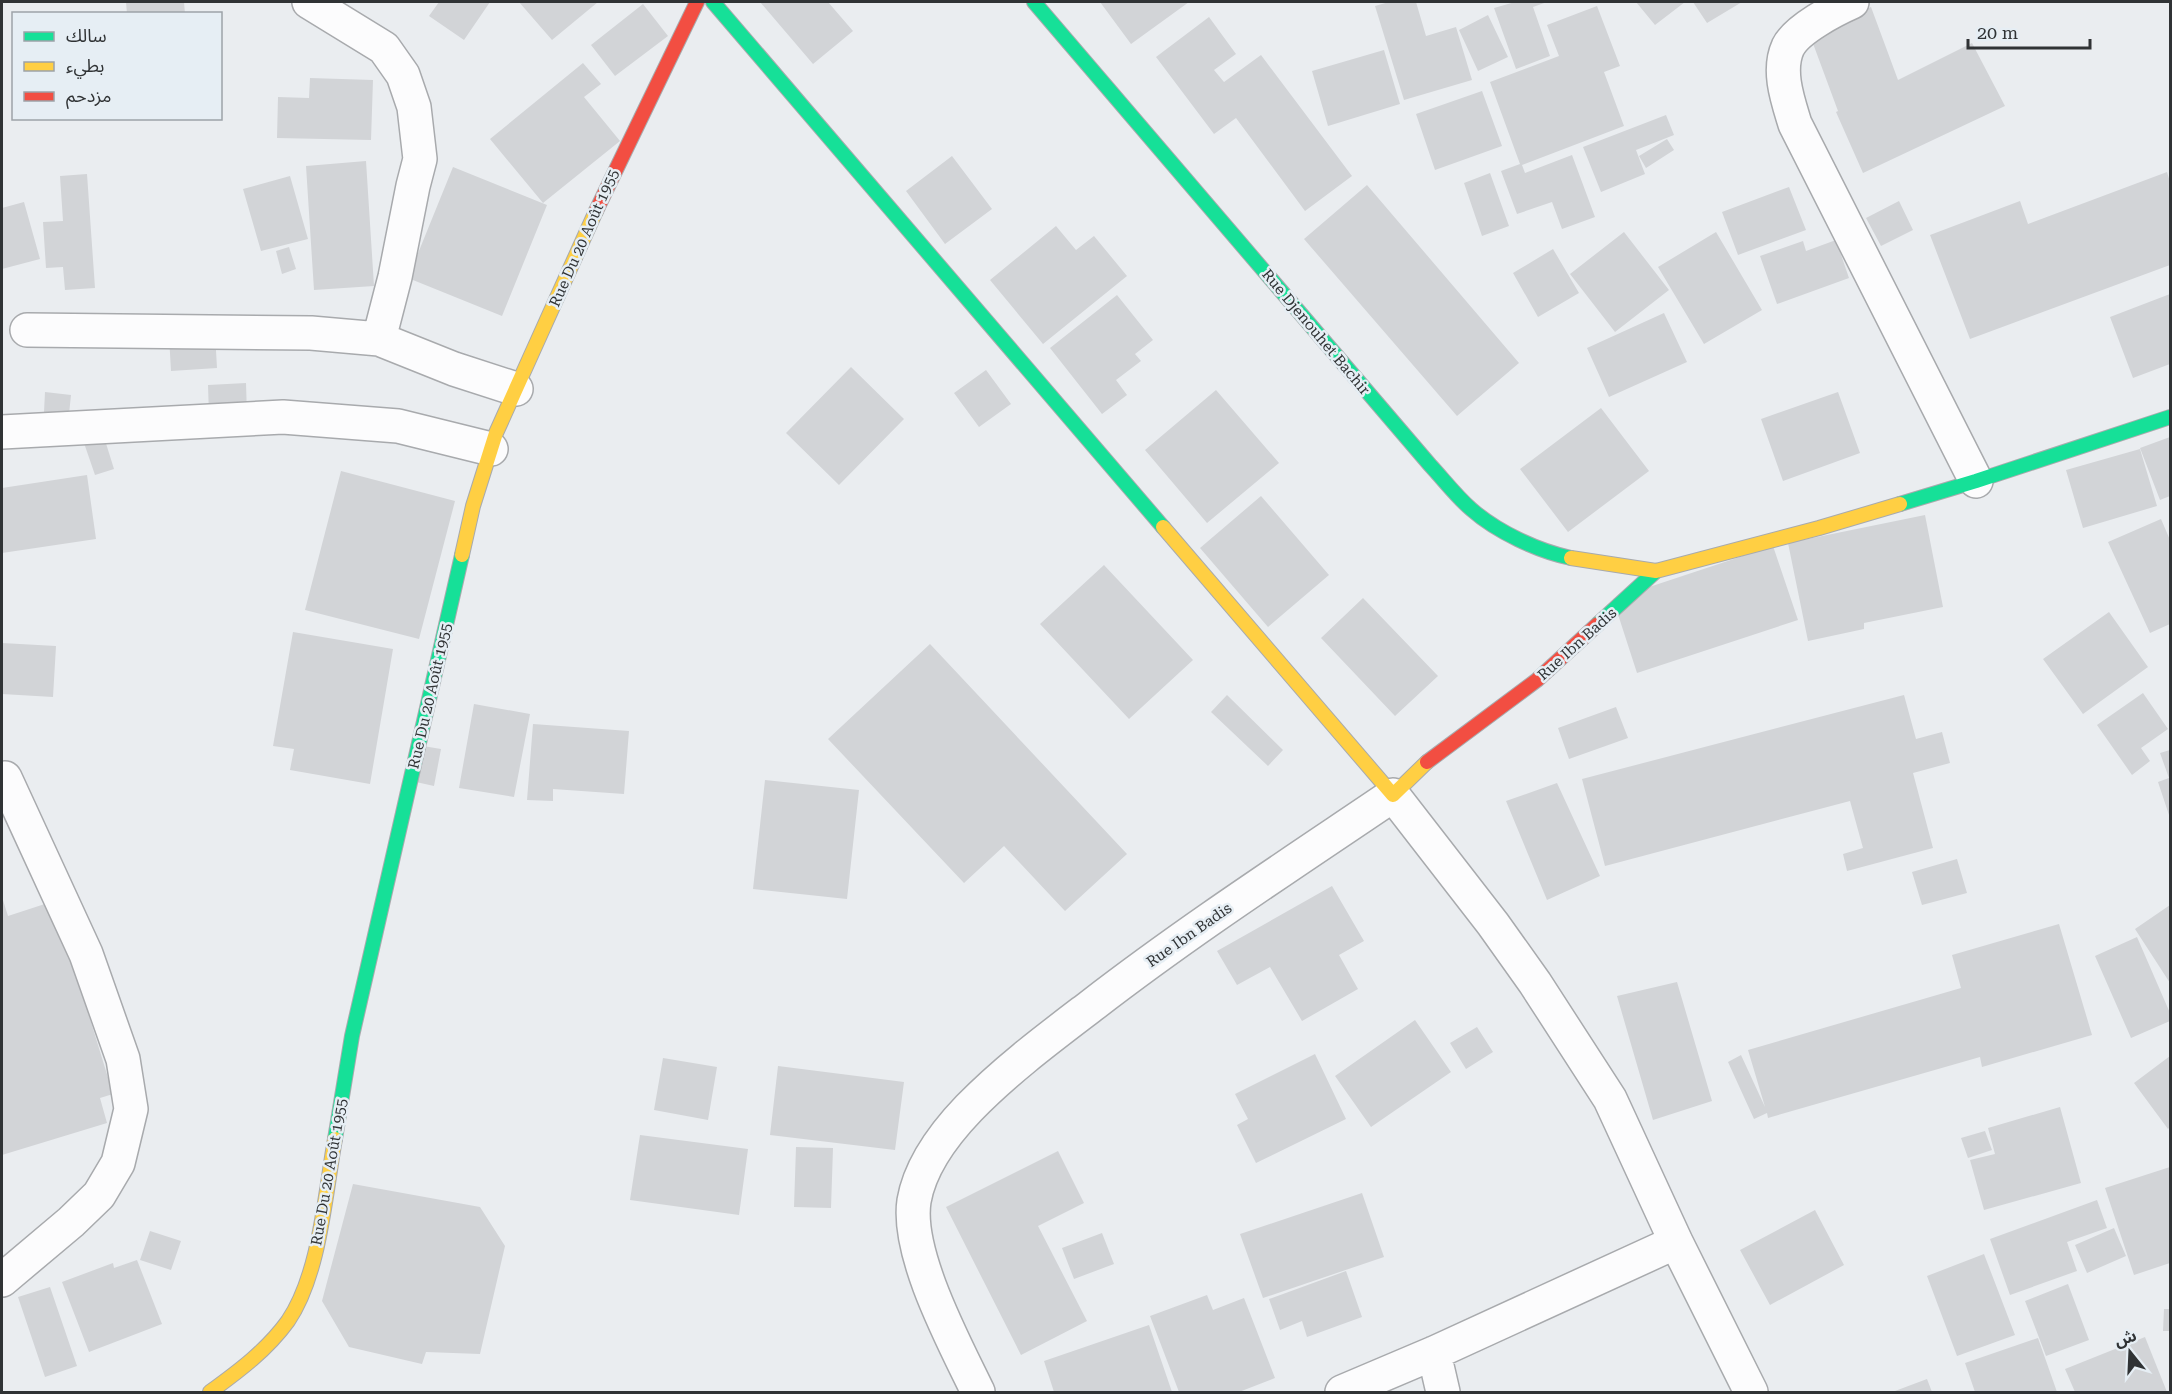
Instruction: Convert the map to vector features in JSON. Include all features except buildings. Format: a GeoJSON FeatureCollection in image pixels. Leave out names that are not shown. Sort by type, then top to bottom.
{"type":"FeatureCollection","features":[{"type":"Feature","properties":{"kind":"street"},"geometry":{"type":"LineString","coordinates":[[309,2],[384,48],[404,75],[414,107],[420,159],[412,186],[395,277],[379,339]]}},
{"type":"Feature","properties":{"kind":"street","name":"Rue Du 20 Août 1955"},"geometry":{"type":"LineString","coordinates":[[210,1392],[244,1367],[266,1347],[288,1320],[302,1297],[316,1250],[352,1036],[473,506],[491,449],[516,389],[616,167],[697,2]]}},
{"type":"Feature","properties":{"kind":"street"},"geometry":{"type":"LineString","coordinates":[[713,2],[914,234],[1236,615],[1393,795],[1493,924],[1535,983],[1610,1099],[1676,1242],[1750,1392]]}},
{"type":"Feature","properties":{"kind":"street","name":"Rue Djenouhet Bachir"},"geometry":{"type":"LineString","coordinates":[[1034,2],[1430,465],[1473,510],[1515,538],[1552,554],[1656,571]]}},
{"type":"Feature","properties":{"kind":"street"},"geometry":{"type":"LineString","coordinates":[[1852,2],[1829,13],[1804,30],[1788,46],[1784,66],[1785,91],[1795,124],[1976,481]]}},
{"type":"Feature","properties":{"kind":"street"},"geometry":{"type":"LineString","coordinates":[[27,330],[289,333],[379,339],[454,369],[516,389]]}},
{"type":"Feature","properties":{"kind":"street"},"geometry":{"type":"LineString","coordinates":[[2,432],[283,417],[398,426],[491,449]]}},
{"type":"Feature","properties":{"kind":"street"},"geometry":{"type":"LineString","coordinates":[[1656,571],[1819,528],[1976,481],[2170,417]]}},
{"type":"Feature","properties":{"kind":"street","name":"Rue Ibn Badis"},"geometry":{"type":"LineString","coordinates":[[978,1392],[925,1276],[916,1235],[914,1203],[919,1182],[939,1144],[968,1109],[1001,1077],[1106,994],[1393,795],[1435,754],[1480,724],[1537,680],[1656,571]]}},
{"type":"Feature","properties":{"kind":"street"},"geometry":{"type":"LineString","coordinates":[[2,1280],[71,1222],[99,1195],[118,1163],[131,1109],[123,1059],[86,954],[5,778]]}},
{"type":"Feature","properties":{"kind":"street"},"geometry":{"type":"LineString","coordinates":[[1342,1392],[1434,1353],[1676,1242]]}},
{"type":"Feature","properties":{"kind":"street"},"geometry":{"type":"LineString","coordinates":[[1434,1353],[1443,1392]]}},
{"type":"Feature","properties":{"kind":"traffic: fast"},"geometry":{"type":"LineString","coordinates":[[713,2],[1163,527]]}},
{"type":"Feature","properties":{"kind":"traffic: fast"},"geometry":{"type":"LineString","coordinates":[[1034,2],[1460,499],[1505,533],[1571,558]]}},
{"type":"Feature","properties":{"kind":"traffic: fast"},"geometry":{"type":"LineString","coordinates":[[1900,504],[2170,417]]}},
{"type":"Feature","properties":{"kind":"traffic: fast"},"geometry":{"type":"LineString","coordinates":[[335,1139],[352,1036],[462,555]]}},
{"type":"Feature","properties":{"kind":"traffic: fast"},"geometry":{"type":"LineString","coordinates":[[1598,624],[1656,571]]}},
{"type":"Feature","properties":{"kind":"traffic: slow"},"geometry":{"type":"LineString","coordinates":[[462,555],[473,506],[496,433],[596,211]]}},
{"type":"Feature","properties":{"kind":"traffic: slow"},"geometry":{"type":"LineString","coordinates":[[1571,558],[1656,571],[1900,504]]}},
{"type":"Feature","properties":{"kind":"traffic: slow"},"geometry":{"type":"LineString","coordinates":[[1163,527],[1393,795],[1427,762]]}},
{"type":"Feature","properties":{"kind":"traffic: slow"},"geometry":{"type":"LineString","coordinates":[[210,1392],[262,1351],[288,1321],[299,1302],[320,1233],[335,1139]]}},
{"type":"Feature","properties":{"kind":"traffic: jam"},"geometry":{"type":"LineString","coordinates":[[596,211],[697,2]]}},
{"type":"Feature","properties":{"kind":"traffic: jam"},"geometry":{"type":"LineString","coordinates":[[1427,762],[1537,680],[1598,624]]}}]}
